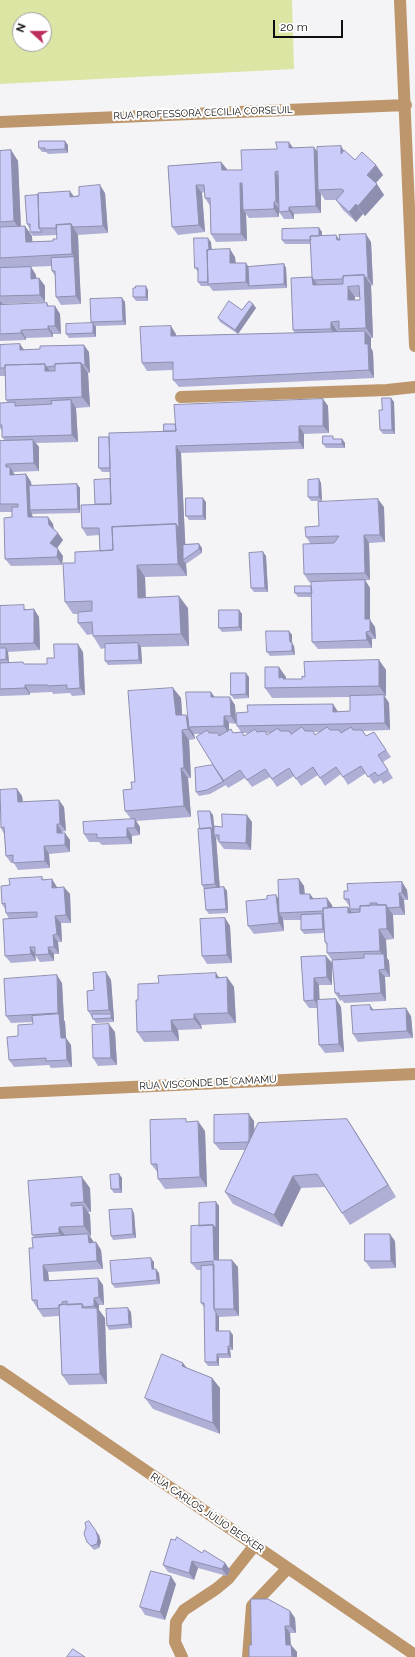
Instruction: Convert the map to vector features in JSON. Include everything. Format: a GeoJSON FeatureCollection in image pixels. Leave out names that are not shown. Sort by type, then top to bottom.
{"type":"FeatureCollection","features":[{"type":"Feature","properties":{"kind":"street"},"geometry":{"type":"LineString","coordinates":[[400,0],[406,105],[415,346]]}},
{"type":"Feature","properties":{"kind":"street","name":"RUA PROFESSORA CECILIA CORSEUIL"},"geometry":{"type":"LineString","coordinates":[[0,122],[406,105]]}},
{"type":"Feature","properties":{"kind":"street"},"geometry":{"type":"LineString","coordinates":[[181,397],[387,390],[415,387]]}},
{"type":"Feature","properties":{"kind":"street","name":"RUA VISCONDE DE CAMAMU"},"geometry":{"type":"LineString","coordinates":[[0,1092],[415,1074]]}},
{"type":"Feature","properties":{"kind":"street","name":"RUA CARLOS JÚLIO BECKER"},"geometry":{"type":"LineString","coordinates":[[0,1371],[415,1655]]}},
{"type":"Feature","properties":{"kind":"street"},"geometry":{"type":"LineString","coordinates":[[182,1657],[175,1642],[176,1622],[184,1610],[216,1589],[228,1579],[255,1545]]}},
{"type":"Feature","properties":{"kind":"street"},"geometry":{"type":"LineString","coordinates":[[248,1657],[252,1606],[288,1568]]}},
{"type":"Feature","properties":{"kind":"green space"},"geometry":{"type":"Polygon","coordinates":[[[0,0],[292,0],[294,69],[0,84],[0,0]]]}},
{"type":"Feature","properties":{"kind":"building"},"geometry":{"type":"Polygon","coordinates":[[[39,141],[65,141],[65,149],[45,150],[45,148],[39,148],[39,141]]]}},
{"type":"Feature","properties":{"kind":"building"},"geometry":{"type":"Polygon","coordinates":[[[276,142],[289,142],[289,148],[314,147],[316,206],[289,207],[289,211],[279,212],[278,171],[275,172],[276,201],[274,202],[274,209],[243,210],[242,183],[240,183],[241,234],[211,234],[210,198],[205,198],[204,185],[196,185],[199,225],[172,227],[168,166],[221,162],[222,170],[242,170],[241,150],[277,149],[276,142]]]}},
{"type":"Feature","properties":{"kind":"building"},"geometry":{"type":"Polygon","coordinates":[[[341,146],[341,154],[344,150],[355,160],[362,152],[376,165],[367,175],[377,184],[358,206],[356,204],[349,212],[336,200],[344,191],[342,189],[318,190],[317,147],[341,146]]]}},
{"type":"Feature","properties":{"kind":"building"},"geometry":{"type":"Polygon","coordinates":[[[11,150],[14,221],[0,222],[0,151],[11,150]]]}},
{"type":"Feature","properties":{"kind":"building"},"geometry":{"type":"Polygon","coordinates":[[[100,185],[103,226],[73,227],[71,224],[56,225],[57,228],[39,228],[38,193],[70,191],[70,197],[79,196],[79,187],[100,185]]]}},
{"type":"Feature","properties":{"kind":"building"},"geometry":{"type":"Polygon","coordinates":[[[38,195],[39,228],[42,232],[30,232],[30,224],[27,224],[25,196],[38,195]]]}},
{"type":"Feature","properties":{"kind":"building"},"geometry":{"type":"Polygon","coordinates":[[[71,224],[72,254],[0,258],[0,227],[25,226],[26,242],[53,241],[53,239],[57,239],[56,225],[71,224]]]}},
{"type":"Feature","properties":{"kind":"building"},"geometry":{"type":"Polygon","coordinates":[[[319,228],[319,236],[310,236],[311,240],[282,240],[282,229],[319,228]]]}},
{"type":"Feature","properties":{"kind":"building"},"geometry":{"type":"Polygon","coordinates":[[[366,234],[368,278],[364,275],[343,276],[343,279],[314,280],[312,277],[310,236],[336,235],[337,240],[340,240],[339,235],[366,234]]]}},
{"type":"Feature","properties":{"kind":"building"},"geometry":{"type":"Polygon","coordinates":[[[194,238],[208,238],[208,282],[198,282],[198,268],[195,268],[194,238]]]}},
{"type":"Feature","properties":{"kind":"building"},"geometry":{"type":"Polygon","coordinates":[[[230,249],[230,263],[246,263],[246,282],[208,284],[207,250],[230,249]]]}},
{"type":"Feature","properties":{"kind":"building"},"geometry":{"type":"Polygon","coordinates":[[[74,257],[76,296],[56,297],[55,271],[52,271],[51,258],[74,257]]]}},
{"type":"Feature","properties":{"kind":"building"},"geometry":{"type":"Polygon","coordinates":[[[284,264],[284,284],[249,286],[248,267],[284,264]]]}},
{"type":"Feature","properties":{"kind":"building"},"geometry":{"type":"Polygon","coordinates":[[[31,267],[31,279],[39,278],[40,295],[0,296],[0,268],[31,267]]]}},
{"type":"Feature","properties":{"kind":"building"},"geometry":{"type":"Polygon","coordinates":[[[364,275],[366,328],[339,329],[339,321],[331,322],[331,329],[293,330],[291,278],[312,277],[313,285],[343,284],[343,276],[364,275]],[[359,286],[348,287],[348,300],[360,300],[359,286]]]}},
{"type":"Feature","properties":{"kind":"building"},"geometry":{"type":"Polygon","coordinates":[[[136,286],[146,286],[146,297],[133,297],[133,288],[136,286]]]}},
{"type":"Feature","properties":{"kind":"building"},"geometry":{"type":"Polygon","coordinates":[[[122,298],[123,321],[91,322],[90,299],[122,298]]]}},
{"type":"Feature","properties":{"kind":"building"},"geometry":{"type":"Polygon","coordinates":[[[229,301],[242,310],[249,301],[253,304],[235,330],[218,318],[229,301]]]}},
{"type":"Feature","properties":{"kind":"building"},"geometry":{"type":"Polygon","coordinates":[[[47,303],[47,306],[55,306],[55,326],[48,326],[48,329],[21,330],[21,333],[0,334],[0,305],[47,303]]]}},
{"type":"Feature","properties":{"kind":"building"},"geometry":{"type":"Polygon","coordinates":[[[93,323],[93,333],[66,334],[66,324],[93,323]]]}},
{"type":"Feature","properties":{"kind":"building"},"geometry":{"type":"Polygon","coordinates":[[[171,326],[171,336],[365,331],[365,344],[368,344],[369,370],[173,380],[173,362],[142,363],[140,327],[171,326]]]}},
{"type":"Feature","properties":{"kind":"building"},"geometry":{"type":"Polygon","coordinates":[[[20,344],[20,350],[40,349],[40,346],[84,345],[85,365],[81,363],[55,364],[55,366],[46,367],[45,364],[5,365],[5,368],[0,368],[0,345],[20,344]]]}},
{"type":"Feature","properties":{"kind":"building"},"geometry":{"type":"Polygon","coordinates":[[[81,363],[82,397],[6,400],[5,365],[45,364],[45,371],[55,371],[55,364],[81,363]]]}},
{"type":"Feature","properties":{"kind":"building"},"geometry":{"type":"Polygon","coordinates":[[[382,398],[391,398],[392,430],[380,430],[379,410],[382,410],[382,398]]]}},
{"type":"Feature","properties":{"kind":"building"},"geometry":{"type":"Polygon","coordinates":[[[323,399],[323,426],[299,426],[299,442],[176,446],[179,529],[176,524],[112,527],[113,550],[100,551],[99,528],[82,528],[81,505],[111,504],[109,433],[176,431],[174,405],[323,399]]]}},
{"type":"Feature","properties":{"kind":"building"},"geometry":{"type":"Polygon","coordinates":[[[71,400],[72,435],[2,437],[2,425],[0,425],[0,403],[15,402],[15,406],[52,404],[51,401],[71,400]]]}},
{"type":"Feature","properties":{"kind":"building"},"geometry":{"type":"Polygon","coordinates":[[[164,424],[175,424],[176,431],[164,431],[164,424]]]}},
{"type":"Feature","properties":{"kind":"building"},"geometry":{"type":"Polygon","coordinates":[[[323,436],[333,436],[333,439],[342,439],[342,444],[323,444],[323,436]]]}},
{"type":"Feature","properties":{"kind":"building"},"geometry":{"type":"Polygon","coordinates":[[[99,437],[109,437],[110,468],[99,468],[99,437]]]}},
{"type":"Feature","properties":{"kind":"building"},"geometry":{"type":"Polygon","coordinates":[[[33,440],[34,463],[6,464],[6,467],[10,467],[10,475],[26,474],[28,517],[48,517],[49,525],[58,533],[50,543],[58,549],[57,557],[5,559],[4,518],[12,517],[12,507],[18,507],[18,504],[0,504],[0,441],[33,440]]]}},
{"type":"Feature","properties":{"kind":"building"},"geometry":{"type":"Polygon","coordinates":[[[110,479],[111,504],[95,504],[94,480],[110,479]]]}},
{"type":"Feature","properties":{"kind":"building"},"geometry":{"type":"Polygon","coordinates":[[[319,479],[319,497],[308,497],[308,480],[319,479]]]}},
{"type":"Feature","properties":{"kind":"building"},"geometry":{"type":"Polygon","coordinates":[[[77,484],[78,509],[30,510],[29,486],[77,484]]]}},
{"type":"Feature","properties":{"kind":"building"},"geometry":{"type":"Polygon","coordinates":[[[186,498],[203,498],[203,516],[186,516],[186,498]]]}},
{"type":"Feature","properties":{"kind":"building"},"geometry":{"type":"Polygon","coordinates":[[[378,499],[380,535],[364,535],[365,573],[304,574],[303,544],[334,543],[339,536],[306,537],[305,527],[319,526],[318,502],[378,499]]]}},
{"type":"Feature","properties":{"kind":"building"},"geometry":{"type":"Polygon","coordinates":[[[176,524],[178,564],[137,565],[138,598],[179,596],[181,634],[93,636],[92,622],[78,623],[78,612],[92,611],[92,601],[65,602],[63,563],[75,563],[75,552],[113,550],[112,527],[176,524]]]}},
{"type":"Feature","properties":{"kind":"building"},"geometry":{"type":"Polygon","coordinates":[[[199,544],[199,549],[183,560],[183,545],[199,544]]]}},
{"type":"Feature","properties":{"kind":"building"},"geometry":{"type":"Polygon","coordinates":[[[263,552],[265,588],[251,588],[249,553],[263,552]]]}},
{"type":"Feature","properties":{"kind":"building"},"geometry":{"type":"Polygon","coordinates":[[[365,580],[365,619],[370,619],[370,631],[366,632],[367,640],[312,642],[311,582],[365,580]]]}},
{"type":"Feature","properties":{"kind":"building"},"geometry":{"type":"Polygon","coordinates":[[[295,586],[311,586],[312,593],[295,593],[295,586]]]}},
{"type":"Feature","properties":{"kind":"building"},"geometry":{"type":"Polygon","coordinates":[[[24,605],[24,610],[34,609],[34,643],[0,644],[0,606],[24,605]]]}},
{"type":"Feature","properties":{"kind":"building"},"geometry":{"type":"Polygon","coordinates":[[[219,610],[239,610],[239,627],[219,628],[219,610]]]}},
{"type":"Feature","properties":{"kind":"building"},"geometry":{"type":"Polygon","coordinates":[[[266,631],[289,631],[290,642],[292,642],[292,651],[267,652],[266,631]]]}},
{"type":"Feature","properties":{"kind":"building"},"geometry":{"type":"Polygon","coordinates":[[[138,643],[139,660],[105,661],[105,644],[138,643]]]}},
{"type":"Feature","properties":{"kind":"building"},"geometry":{"type":"Polygon","coordinates":[[[54,644],[78,644],[80,688],[67,689],[67,685],[25,685],[25,688],[0,689],[0,663],[23,662],[24,664],[47,664],[47,658],[54,658],[54,644]]]}},
{"type":"Feature","properties":{"kind":"building"},"geometry":{"type":"Polygon","coordinates":[[[0,648],[6,648],[6,659],[0,660],[0,648]]]}},
{"type":"Feature","properties":{"kind":"building"},"geometry":{"type":"Polygon","coordinates":[[[379,660],[379,686],[265,688],[265,667],[279,667],[279,678],[302,679],[302,676],[305,677],[304,662],[379,660]]]}},
{"type":"Feature","properties":{"kind":"building"},"geometry":{"type":"Polygon","coordinates":[[[231,673],[246,673],[246,694],[231,695],[231,673]]]}},
{"type":"Feature","properties":{"kind":"building"},"geometry":{"type":"Polygon","coordinates":[[[173,688],[176,715],[186,715],[188,729],[182,730],[184,768],[181,768],[184,806],[125,811],[123,790],[132,789],[131,782],[135,782],[128,691],[173,688]]]}},
{"type":"Feature","properties":{"kind":"building"},"geometry":{"type":"Polygon","coordinates":[[[186,692],[211,692],[211,697],[230,697],[231,716],[224,716],[224,726],[189,727],[186,692]]]}},
{"type":"Feature","properties":{"kind":"building"},"geometry":{"type":"Polygon","coordinates":[[[384,695],[385,723],[237,726],[236,713],[248,712],[247,705],[333,704],[333,712],[350,711],[350,696],[384,695]]]}},
{"type":"Feature","properties":{"kind":"building"},"geometry":{"type":"Polygon","coordinates":[[[302,727],[305,731],[313,731],[315,735],[327,727],[330,730],[339,730],[341,733],[351,727],[353,730],[362,730],[366,736],[374,732],[386,750],[378,755],[388,770],[378,776],[375,772],[368,777],[361,766],[343,777],[336,767],[320,778],[313,767],[296,779],[289,768],[272,779],[265,769],[247,780],[240,770],[223,781],[196,737],[207,730],[209,733],[218,733],[219,736],[231,729],[233,733],[242,732],[244,736],[255,729],[257,732],[265,731],[267,735],[278,728],[280,731],[289,731],[291,734],[302,727]]]}},
{"type":"Feature","properties":{"kind":"building"},"geometry":{"type":"Polygon","coordinates":[[[213,765],[224,781],[207,790],[196,792],[195,768],[213,765]]]}},
{"type":"Feature","properties":{"kind":"building"},"geometry":{"type":"Polygon","coordinates":[[[17,789],[18,802],[59,800],[60,824],[57,824],[57,833],[65,833],[65,845],[44,846],[45,861],[13,863],[13,855],[6,856],[4,827],[1,828],[0,790],[17,789]]]}},
{"type":"Feature","properties":{"kind":"building"},"geometry":{"type":"Polygon","coordinates":[[[198,811],[210,811],[213,831],[211,828],[200,829],[198,811]]]}},
{"type":"Feature","properties":{"kind":"building"},"geometry":{"type":"Polygon","coordinates":[[[222,814],[247,815],[246,843],[219,842],[219,835],[214,835],[214,826],[222,827],[222,814]]]}},
{"type":"Feature","properties":{"kind":"building"},"geometry":{"type":"Polygon","coordinates":[[[135,819],[135,828],[127,828],[127,837],[97,838],[97,834],[84,834],[83,822],[135,819]]]}},
{"type":"Feature","properties":{"kind":"building"},"geometry":{"type":"Polygon","coordinates":[[[211,828],[215,884],[202,885],[198,829],[211,828]]]}},
{"type":"Feature","properties":{"kind":"building"},"geometry":{"type":"Polygon","coordinates":[[[42,877],[42,880],[52,879],[52,888],[64,887],[66,915],[55,916],[57,934],[53,935],[54,947],[48,947],[49,954],[35,955],[35,947],[30,947],[31,954],[5,956],[3,919],[37,917],[37,912],[6,913],[5,903],[2,904],[1,886],[10,885],[9,879],[42,877]]]}},
{"type":"Feature","properties":{"kind":"building"},"geometry":{"type":"Polygon","coordinates":[[[299,879],[300,894],[310,894],[310,899],[327,898],[328,908],[323,908],[323,911],[279,913],[278,880],[299,879]]]}},
{"type":"Feature","properties":{"kind":"building"},"geometry":{"type":"Polygon","coordinates":[[[402,882],[402,893],[399,893],[400,907],[388,908],[386,905],[370,903],[370,906],[360,906],[360,909],[350,909],[349,899],[344,899],[344,891],[348,891],[347,884],[402,882]]]}},
{"type":"Feature","properties":{"kind":"building"},"geometry":{"type":"Polygon","coordinates":[[[224,887],[226,909],[206,910],[204,889],[224,887]]]}},
{"type":"Feature","properties":{"kind":"building"},"geometry":{"type":"Polygon","coordinates":[[[276,895],[279,923],[248,926],[246,901],[267,899],[267,896],[276,895]]]}},
{"type":"Feature","properties":{"kind":"building"},"geometry":{"type":"Polygon","coordinates":[[[386,905],[387,929],[379,929],[380,951],[327,953],[323,908],[348,907],[348,913],[360,912],[360,906],[386,905]]]}},
{"type":"Feature","properties":{"kind":"building"},"geometry":{"type":"Polygon","coordinates":[[[322,914],[323,929],[301,930],[301,915],[322,914]]]}},
{"type":"Feature","properties":{"kind":"building"},"geometry":{"type":"Polygon","coordinates":[[[225,918],[227,955],[202,956],[200,919],[225,918]]]}},
{"type":"Feature","properties":{"kind":"building"},"geometry":{"type":"Polygon","coordinates":[[[364,954],[384,954],[385,969],[379,970],[381,993],[339,996],[339,993],[335,993],[332,960],[364,958],[364,954]]]}},
{"type":"Feature","properties":{"kind":"building"},"geometry":{"type":"Polygon","coordinates":[[[326,956],[327,977],[314,978],[314,1000],[304,1001],[301,957],[326,956]]]}},
{"type":"Feature","properties":{"kind":"building"},"geometry":{"type":"Polygon","coordinates":[[[106,972],[109,1010],[88,1011],[87,991],[94,990],[93,973],[106,972]]]}},
{"type":"Feature","properties":{"kind":"building"},"geometry":{"type":"Polygon","coordinates":[[[216,973],[216,978],[227,977],[228,1013],[194,1014],[194,1019],[171,1020],[172,1031],[137,1032],[136,1000],[138,1000],[138,984],[159,983],[158,976],[216,973]]]}},
{"type":"Feature","properties":{"kind":"building"},"geometry":{"type":"Polygon","coordinates":[[[57,975],[58,1013],[6,1016],[4,979],[57,975]]]}},
{"type":"Feature","properties":{"kind":"building"},"geometry":{"type":"Polygon","coordinates":[[[336,999],[339,1044],[319,1045],[317,1000],[336,999]]]}},
{"type":"Feature","properties":{"kind":"building"},"geometry":{"type":"Polygon","coordinates":[[[370,1005],[371,1010],[406,1008],[407,1031],[353,1034],[351,1006],[370,1005]]]}},
{"type":"Feature","properties":{"kind":"building"},"geometry":{"type":"Polygon","coordinates":[[[59,1014],[61,1038],[66,1038],[67,1060],[46,1061],[46,1058],[9,1060],[7,1037],[18,1036],[18,1025],[33,1024],[32,1016],[59,1014]]]}},
{"type":"Feature","properties":{"kind":"building"},"geometry":{"type":"Polygon","coordinates":[[[92,1014],[111,1014],[111,1018],[93,1019],[92,1014]]]}},
{"type":"Feature","properties":{"kind":"building"},"geometry":{"type":"Polygon","coordinates":[[[109,1024],[111,1058],[93,1058],[92,1025],[109,1024]]]}},
{"type":"Feature","properties":{"kind":"building"},"geometry":{"type":"Polygon","coordinates":[[[249,1114],[248,1142],[214,1143],[214,1115],[249,1114]]]}},
{"type":"Feature","properties":{"kind":"building"},"geometry":{"type":"Polygon","coordinates":[[[186,1119],[186,1122],[198,1121],[200,1177],[158,1179],[157,1164],[151,1164],[150,1120],[186,1119]]]}},
{"type":"Feature","properties":{"kind":"building"},"geometry":{"type":"Polygon","coordinates":[[[347,1119],[388,1185],[342,1213],[317,1174],[293,1176],[274,1215],[225,1192],[258,1123],[347,1119]]]}},
{"type":"Feature","properties":{"kind":"building"},"geometry":{"type":"Polygon","coordinates":[[[119,1174],[120,1189],[111,1189],[110,1175],[119,1174]]]}},
{"type":"Feature","properties":{"kind":"building"},"geometry":{"type":"Polygon","coordinates":[[[82,1177],[84,1202],[71,1203],[71,1206],[83,1205],[84,1226],[59,1227],[59,1233],[32,1235],[28,1181],[82,1177]]]}},
{"type":"Feature","properties":{"kind":"building"},"geometry":{"type":"Polygon","coordinates":[[[216,1202],[216,1228],[213,1225],[199,1226],[199,1203],[216,1202]]]}},
{"type":"Feature","properties":{"kind":"building"},"geometry":{"type":"Polygon","coordinates":[[[132,1209],[133,1234],[111,1236],[109,1210],[132,1209]]]}},
{"type":"Feature","properties":{"kind":"building"},"geometry":{"type":"Polygon","coordinates":[[[213,1225],[214,1260],[232,1260],[234,1309],[214,1309],[213,1261],[191,1263],[191,1226],[213,1225]]]}},
{"type":"Feature","properties":{"kind":"building"},"geometry":{"type":"Polygon","coordinates":[[[88,1234],[89,1243],[96,1242],[97,1261],[43,1265],[44,1281],[98,1278],[99,1297],[94,1298],[94,1306],[84,1307],[82,1304],[67,1305],[67,1301],[62,1302],[62,1305],[59,1305],[59,1308],[38,1309],[37,1300],[32,1300],[29,1248],[33,1248],[32,1238],[88,1234]]]}},
{"type":"Feature","properties":{"kind":"building"},"geometry":{"type":"Polygon","coordinates":[[[365,1234],[390,1234],[391,1261],[365,1261],[365,1234]]]}},
{"type":"Feature","properties":{"kind":"building"},"geometry":{"type":"Polygon","coordinates":[[[151,1258],[152,1269],[156,1269],[157,1280],[112,1284],[110,1261],[151,1258]]]}},
{"type":"Feature","properties":{"kind":"building"},"geometry":{"type":"Polygon","coordinates":[[[214,1265],[214,1309],[216,1313],[216,1331],[230,1331],[230,1346],[228,1346],[228,1354],[217,1354],[217,1362],[205,1362],[204,1303],[201,1303],[201,1266],[214,1265]]]}},
{"type":"Feature","properties":{"kind":"building"},"geometry":{"type":"Polygon","coordinates":[[[82,1304],[82,1308],[97,1308],[100,1374],[62,1375],[59,1305],[82,1304]]]}},
{"type":"Feature","properties":{"kind":"building"},"geometry":{"type":"Polygon","coordinates":[[[128,1308],[129,1324],[107,1326],[106,1309],[128,1308]]]}},
{"type":"Feature","properties":{"kind":"building"},"geometry":{"type":"Polygon","coordinates":[[[162,1354],[183,1363],[182,1366],[212,1378],[213,1423],[145,1398],[162,1354]]]}},
{"type":"Feature","properties":{"kind":"building"},"geometry":{"type":"Polygon","coordinates":[[[89,1521],[96,1531],[98,1538],[97,1544],[91,1546],[87,1542],[84,1534],[86,1527],[85,1523],[89,1521]]]}},
{"type":"Feature","properties":{"kind":"building"},"geometry":{"type":"Polygon","coordinates":[[[177,1537],[202,1553],[204,1550],[225,1563],[222,1569],[192,1561],[189,1573],[163,1565],[171,1539],[175,1540],[177,1537]]]}},
{"type":"Feature","properties":{"kind":"building"},"geometry":{"type":"Polygon","coordinates":[[[151,1571],[171,1576],[160,1612],[140,1607],[151,1571]]]}},
{"type":"Feature","properties":{"kind":"building"},"geometry":{"type":"Polygon","coordinates":[[[251,1599],[268,1599],[290,1611],[290,1626],[285,1626],[286,1645],[291,1645],[292,1657],[249,1657],[249,1645],[251,1645],[251,1599]]]}},
{"type":"Feature","properties":{"kind":"building"},"geometry":{"type":"Polygon","coordinates":[[[73,1649],[85,1657],[67,1657],[73,1649]]]}}]}
